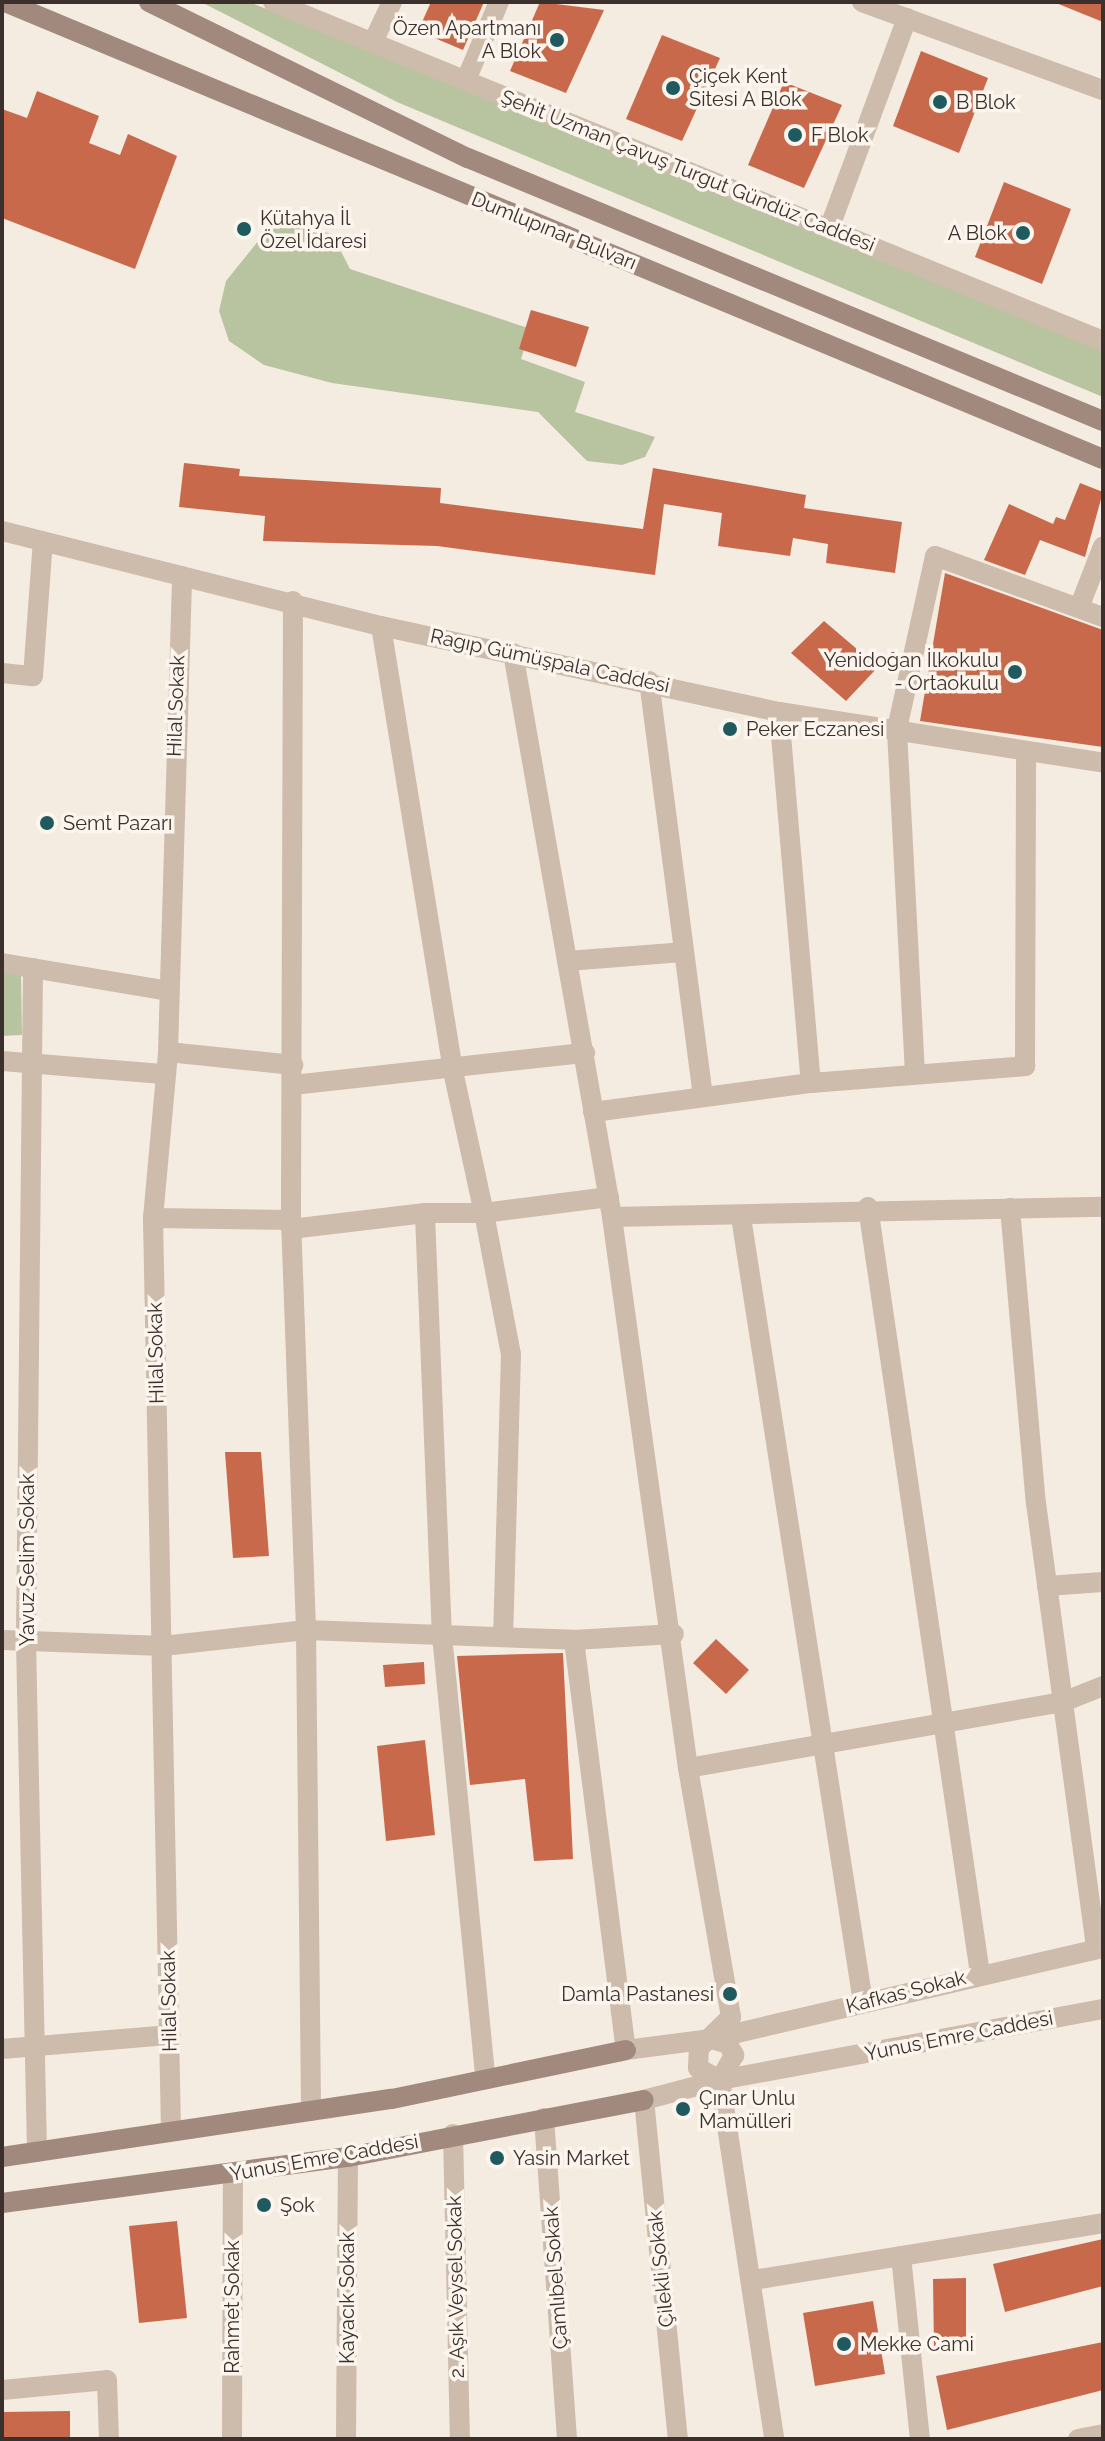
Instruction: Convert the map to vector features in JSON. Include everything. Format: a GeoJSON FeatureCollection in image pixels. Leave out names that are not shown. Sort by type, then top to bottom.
{"type":"FeatureCollection","features":[{"type":"Feature","properties":{"kind":"main road","name":"Dumlupınar Bulvarı"},"geometry":{"type":"LineString","coordinates":[[5,2],[1103,459]]}},
{"type":"Feature","properties":{"kind":"main road","name":"Dumlupınar Bulvarı"},"geometry":{"type":"LineString","coordinates":[[155,3],[468,158],[1103,421]]}},
{"type":"Feature","properties":{"kind":"main road"},"geometry":{"type":"LineString","coordinates":[[2,2157],[311,2111],[485,2074],[626,2050]]}},
{"type":"Feature","properties":{"kind":"main road","name":"Yunus Emre Caddesi"},"geometry":{"type":"LineString","coordinates":[[2,2203],[233,2175],[348,2157],[453,2134],[644,2100]]}},
{"type":"Feature","properties":{"kind":"street","name":"Şehit Uzman Çavuş Turgut Gündüz Caddesi"},"geometry":{"type":"LineString","coordinates":[[273,2],[1103,341]]}},
{"type":"Feature","properties":{"kind":"street"},"geometry":{"type":"LineString","coordinates":[[373,42],[392,2]]}},
{"type":"Feature","properties":{"kind":"street"},"geometry":{"type":"LineString","coordinates":[[466,80],[499,2]]}},
{"type":"Feature","properties":{"kind":"street"},"geometry":{"type":"LineString","coordinates":[[862,2],[912,13],[1103,90]]}},
{"type":"Feature","properties":{"kind":"street"},"geometry":{"type":"LineString","coordinates":[[829,229],[912,13]]}},
{"type":"Feature","properties":{"kind":"street","name":"Ragıp Gümüşpala Caddesi"},"geometry":{"type":"LineString","coordinates":[[2,531],[293,601],[381,626],[649,681],[779,712],[897,729],[1026,756],[1103,763]]}},
{"type":"Feature","properties":{"kind":"street"},"geometry":{"type":"LineString","coordinates":[[2,673],[33,676],[43,541]]}},
{"type":"Feature","properties":{"kind":"street"},"geometry":{"type":"LineString","coordinates":[[1079,608],[1103,546]]}},
{"type":"Feature","properties":{"kind":"street"},"geometry":{"type":"LineString","coordinates":[[915,1074],[897,729],[935,556],[1103,617]]}},
{"type":"Feature","properties":{"kind":"street","name":"Hilal Sokak"},"geometry":{"type":"LineString","coordinates":[[171,2131],[153,1218],[162,1074],[168,1052],[164,990],[182,576]]}},
{"type":"Feature","properties":{"kind":"street"},"geometry":{"type":"LineString","coordinates":[[293,601],[291,1225],[306,1630],[311,2111]]}},
{"type":"Feature","properties":{"kind":"street"},"geometry":{"type":"LineString","coordinates":[[381,626],[453,1071],[511,1354],[503,1636]]}},
{"type":"Feature","properties":{"kind":"street"},"geometry":{"type":"LineString","coordinates":[[513,653],[609,1197],[674,1634],[688,1768],[731,2017],[699,2048],[698,2068],[720,2080]]}},
{"type":"Feature","properties":{"kind":"street"},"geometry":{"type":"LineString","coordinates":[[649,681],[703,1095]]}},
{"type":"Feature","properties":{"kind":"street"},"geometry":{"type":"LineString","coordinates":[[779,712],[811,1083]]}},
{"type":"Feature","properties":{"kind":"street"},"geometry":{"type":"LineString","coordinates":[[593,1112],[811,1083],[1025,1066],[1026,756]]}},
{"type":"Feature","properties":{"kind":"street"},"geometry":{"type":"LineString","coordinates":[[567,961],[683,952]]}},
{"type":"Feature","properties":{"kind":"street"},"geometry":{"type":"LineString","coordinates":[[2,963],[164,990]]}},
{"type":"Feature","properties":{"kind":"street","name":"Yavuz Selim Sokak"},"geometry":{"type":"LineString","coordinates":[[33,968],[26,1642],[32,2045],[37,2152]]}},
{"type":"Feature","properties":{"kind":"street"},"geometry":{"type":"LineString","coordinates":[[168,1052],[293,1075],[453,1071],[585,1053]]}},
{"type":"Feature","properties":{"kind":"street"},"geometry":{"type":"LineString","coordinates":[[2,1061],[162,1074]]}},
{"type":"Feature","properties":{"kind":"street"},"geometry":{"type":"LineString","coordinates":[[153,1218],[291,1225],[425,1213],[484,1213],[609,1197]]}},
{"type":"Feature","properties":{"kind":"street"},"geometry":{"type":"LineString","coordinates":[[612,1217],[741,1217],[868,1207],[1103,1207]]}},
{"type":"Feature","properties":{"kind":"street"},"geometry":{"type":"LineString","coordinates":[[868,1207],[980,1974]]}},
{"type":"Feature","properties":{"kind":"street"},"geometry":{"type":"LineString","coordinates":[[1010,1208],[1047,1586],[1100,1949]]}},
{"type":"Feature","properties":{"kind":"street"},"geometry":{"type":"LineString","coordinates":[[425,1213],[442,1638],[485,2074]]}},
{"type":"Feature","properties":{"kind":"street"},"geometry":{"type":"LineString","coordinates":[[741,1217],[827,1748],[863,2002]]}},
{"type":"Feature","properties":{"kind":"street"},"geometry":{"type":"LineString","coordinates":[[1047,1586],[1103,1582]]}},
{"type":"Feature","properties":{"kind":"street"},"geometry":{"type":"LineString","coordinates":[[2,1640],[163,1646],[306,1630],[442,1638],[503,1636],[574,1640],[674,1634]]}},
{"type":"Feature","properties":{"kind":"street"},"geometry":{"type":"LineString","coordinates":[[574,1640],[626,2050]]}},
{"type":"Feature","properties":{"kind":"street"},"geometry":{"type":"LineString","coordinates":[[688,1768],[827,1748],[944,1721],[1063,1702],[1103,1686]]}},
{"type":"Feature","properties":{"kind":"street","name":"Kafkas Sokak"},"geometry":{"type":"LineString","coordinates":[[626,2050],[711,2039],[980,1974],[1100,1949]]}},
{"type":"Feature","properties":{"kind":"street","name":"Yunus Emre Caddesi"},"geometry":{"type":"LineString","coordinates":[[644,2100],[720,2080],[1103,2009]]}},
{"type":"Feature","properties":{"kind":"street"},"geometry":{"type":"LineString","coordinates":[[2,2049],[170,2035]]}},
{"type":"Feature","properties":{"kind":"street"},"geometry":{"type":"LineString","coordinates":[[711,2039],[728,2044],[734,2055],[720,2080],[753,2280],[774,2439]]}},
{"type":"Feature","properties":{"kind":"street","name":"Çilekli Sokak"},"geometry":{"type":"LineString","coordinates":[[644,2100],[678,2439]]}},
{"type":"Feature","properties":{"kind":"street","name":"Çamlıbel Sokak"},"geometry":{"type":"LineString","coordinates":[[544,2118],[567,2439]]}},
{"type":"Feature","properties":{"kind":"street","name":"2. Aşık Veysel Sokak"},"geometry":{"type":"LineString","coordinates":[[453,2134],[460,2439]]}},
{"type":"Feature","properties":{"kind":"street","name":"Kayacık Sokak"},"geometry":{"type":"LineString","coordinates":[[346,2439],[348,2157]]}},
{"type":"Feature","properties":{"kind":"street","name":"Rahmet Sokak"},"geometry":{"type":"LineString","coordinates":[[232,2439],[233,2175]]}},
{"type":"Feature","properties":{"kind":"street"},"geometry":{"type":"LineString","coordinates":[[753,2280],[1103,2223]]}},
{"type":"Feature","properties":{"kind":"street"},"geometry":{"type":"LineString","coordinates":[[901,2256],[920,2439]]}},
{"type":"Feature","properties":{"kind":"street"},"geometry":{"type":"LineString","coordinates":[[2,2390],[107,2380],[109,2439]]}},
{"type":"Feature","properties":{"kind":"street"},"geometry":{"type":"LineString","coordinates":[[1078,2439],[1103,2434]]}},
{"type":"Feature","properties":{"kind":"green space"},"geometry":{"type":"Polygon","coordinates":[[[201,2],[249,2],[1103,344],[1103,397],[397,102],[201,2]]]}},
{"type":"Feature","properties":{"kind":"green space"},"geometry":{"type":"Polygon","coordinates":[[[276,219],[332,234],[350,269],[531,329],[521,359],[585,382],[575,412],[655,437],[645,457],[622,465],[587,461],[538,412],[332,383],[264,365],[229,341],[219,311],[226,281],[276,219]]]}},
{"type":"Feature","properties":{"kind":"green space"},"geometry":{"type":"Polygon","coordinates":[[[2,972],[21,974],[22,1035],[2,1036],[2,972]]]}},
{"type":"Feature","properties":{"kind":"building"},"geometry":{"type":"Polygon","coordinates":[[[431,2],[484,2],[463,50],[418,31],[431,2]]]}},
{"type":"Feature","properties":{"kind":"building","name":"Özen Apartmanı A Blok"},"geometry":{"type":"Polygon","coordinates":[[[540,2],[604,10],[566,93],[510,71],[540,2]]]}},
{"type":"Feature","properties":{"kind":"building"},"geometry":{"type":"Polygon","coordinates":[[[1103,2],[1103,22],[1056,3],[1103,2]]]}},
{"type":"Feature","properties":{"kind":"building","name":"Çiçek Kent Sitesi A Blok"},"geometry":{"type":"Polygon","coordinates":[[[662,35],[720,58],[682,141],[626,119],[662,35]]]}},
{"type":"Feature","properties":{"kind":"building","name":"B Blok"},"geometry":{"type":"Polygon","coordinates":[[[921,51],[988,78],[959,153],[893,126],[921,51]]]}},
{"type":"Feature","properties":{"kind":"building","name":"F Blok"},"geometry":{"type":"Polygon","coordinates":[[[784,82],[842,105],[804,188],[748,165],[784,82]]]}},
{"type":"Feature","properties":{"kind":"building"},"geometry":{"type":"Polygon","coordinates":[[[37,91],[99,116],[89,143],[120,155],[128,134],[177,156],[135,269],[2,218],[2,109],[27,118],[37,91]]]}},
{"type":"Feature","properties":{"kind":"building","name":"A Blok"},"geometry":{"type":"Polygon","coordinates":[[[1004,182],[1071,209],[1042,284],[975,257],[1004,182]]]}},
{"type":"Feature","properties":{"kind":"building"},"geometry":{"type":"Polygon","coordinates":[[[531,310],[589,327],[576,367],[519,349],[531,310]]]}},
{"type":"Feature","properties":{"kind":"building"},"geometry":{"type":"Polygon","coordinates":[[[184,463],[240,469],[239,476],[441,488],[440,503],[643,529],[653,468],[806,495],[804,508],[902,522],[895,573],[826,563],[828,544],[793,538],[790,556],[718,546],[722,513],[664,504],[655,575],[437,546],[263,541],[265,516],[179,507],[184,463]]]}},
{"type":"Feature","properties":{"kind":"building"},"geometry":{"type":"Polygon","coordinates":[[[1080,483],[1103,492],[1085,557],[1040,540],[1025,575],[984,560],[1009,504],[1053,524],[1056,517],[1065,520],[1080,483]]]}},
{"type":"Feature","properties":{"kind":"building","name":"Yenidoğan İlkokulu - Ortaokulu"},"geometry":{"type":"Polygon","coordinates":[[[945,573],[1103,630],[1103,747],[920,721],[945,573]]]}},
{"type":"Feature","properties":{"kind":"building"},"geometry":{"type":"Polygon","coordinates":[[[824,621],[878,667],[846,701],[791,653],[824,621]]]}},
{"type":"Feature","properties":{"kind":"building"},"geometry":{"type":"Polygon","coordinates":[[[225,1452],[261,1452],[269,1556],[233,1558],[225,1452]]]}},
{"type":"Feature","properties":{"kind":"building"},"geometry":{"type":"Polygon","coordinates":[[[716,1639],[749,1670],[726,1694],[693,1663],[716,1639]]]}},
{"type":"Feature","properties":{"kind":"building"},"geometry":{"type":"Polygon","coordinates":[[[563,1653],[573,1859],[534,1861],[525,1779],[470,1785],[457,1656],[563,1653]]]}},
{"type":"Feature","properties":{"kind":"building"},"geometry":{"type":"Polygon","coordinates":[[[424,1662],[425,1684],[385,1687],[383,1665],[424,1662]]]}},
{"type":"Feature","properties":{"kind":"building"},"geometry":{"type":"Polygon","coordinates":[[[425,1740],[435,1835],[386,1841],[377,1746],[425,1740]]]}},
{"type":"Feature","properties":{"kind":"building"},"geometry":{"type":"Polygon","coordinates":[[[177,2221],[187,2318],[139,2323],[129,2226],[177,2221]]]}},
{"type":"Feature","properties":{"kind":"building"},"geometry":{"type":"Polygon","coordinates":[[[1103,2239],[1103,2286],[1005,2312],[993,2264],[1103,2239]]]}},
{"type":"Feature","properties":{"kind":"building"},"geometry":{"type":"Polygon","coordinates":[[[966,2278],[966,2346],[934,2347],[933,2279],[966,2278]]]}},
{"type":"Feature","properties":{"kind":"building","name":"Mekke Cami"},"geometry":{"type":"Polygon","coordinates":[[[873,2301],[885,2374],[815,2386],[803,2313],[873,2301]]]}},
{"type":"Feature","properties":{"kind":"building"},"geometry":{"type":"Polygon","coordinates":[[[1103,2342],[1103,2390],[947,2430],[936,2376],[1103,2342]]]}},
{"type":"Feature","properties":{"kind":"building"},"geometry":{"type":"Polygon","coordinates":[[[70,2411],[70,2439],[2,2439],[2,2412],[70,2411]]]}},
{"type":"Feature","properties":{"kind":"place","name":"Özen Apartmanı A Blok"},"geometry":{"type":"Point","coordinates":[557,40]}},
{"type":"Feature","properties":{"kind":"place","name":"Çiçek Kent Sitesi A Blok"},"geometry":{"type":"Point","coordinates":[673,88]}},
{"type":"Feature","properties":{"kind":"place","name":"B Blok"},"geometry":{"type":"Point","coordinates":[940,102]}},
{"type":"Feature","properties":{"kind":"place","name":"F Blok"},"geometry":{"type":"Point","coordinates":[795,135]}},
{"type":"Feature","properties":{"kind":"place","name":"Kütahya İl Özel İdaresi"},"geometry":{"type":"Point","coordinates":[244,229]}},
{"type":"Feature","properties":{"kind":"place","name":"A Blok"},"geometry":{"type":"Point","coordinates":[1023,233]}},
{"type":"Feature","properties":{"kind":"place","name":"Yenidoğan İlkokulu - Ortaokulu"},"geometry":{"type":"Point","coordinates":[1015,672]}},
{"type":"Feature","properties":{"kind":"place","name":"Peker Eczanesi"},"geometry":{"type":"Point","coordinates":[730,729]}},
{"type":"Feature","properties":{"kind":"place","name":"Semt Pazarı"},"geometry":{"type":"Point","coordinates":[47,823]}},
{"type":"Feature","properties":{"kind":"place","name":"Damla Pastanesi"},"geometry":{"type":"Point","coordinates":[730,1994]}},
{"type":"Feature","properties":{"kind":"place","name":"Çınar Unlu Mamülleri"},"geometry":{"type":"Point","coordinates":[683,2109]}},
{"type":"Feature","properties":{"kind":"place","name":"Yasin Market"},"geometry":{"type":"Point","coordinates":[497,2158]}},
{"type":"Feature","properties":{"kind":"place","name":"Şok"},"geometry":{"type":"Point","coordinates":[264,2205]}},
{"type":"Feature","properties":{"kind":"place","name":"Mekke Cami"},"geometry":{"type":"Point","coordinates":[844,2344]}}]}
